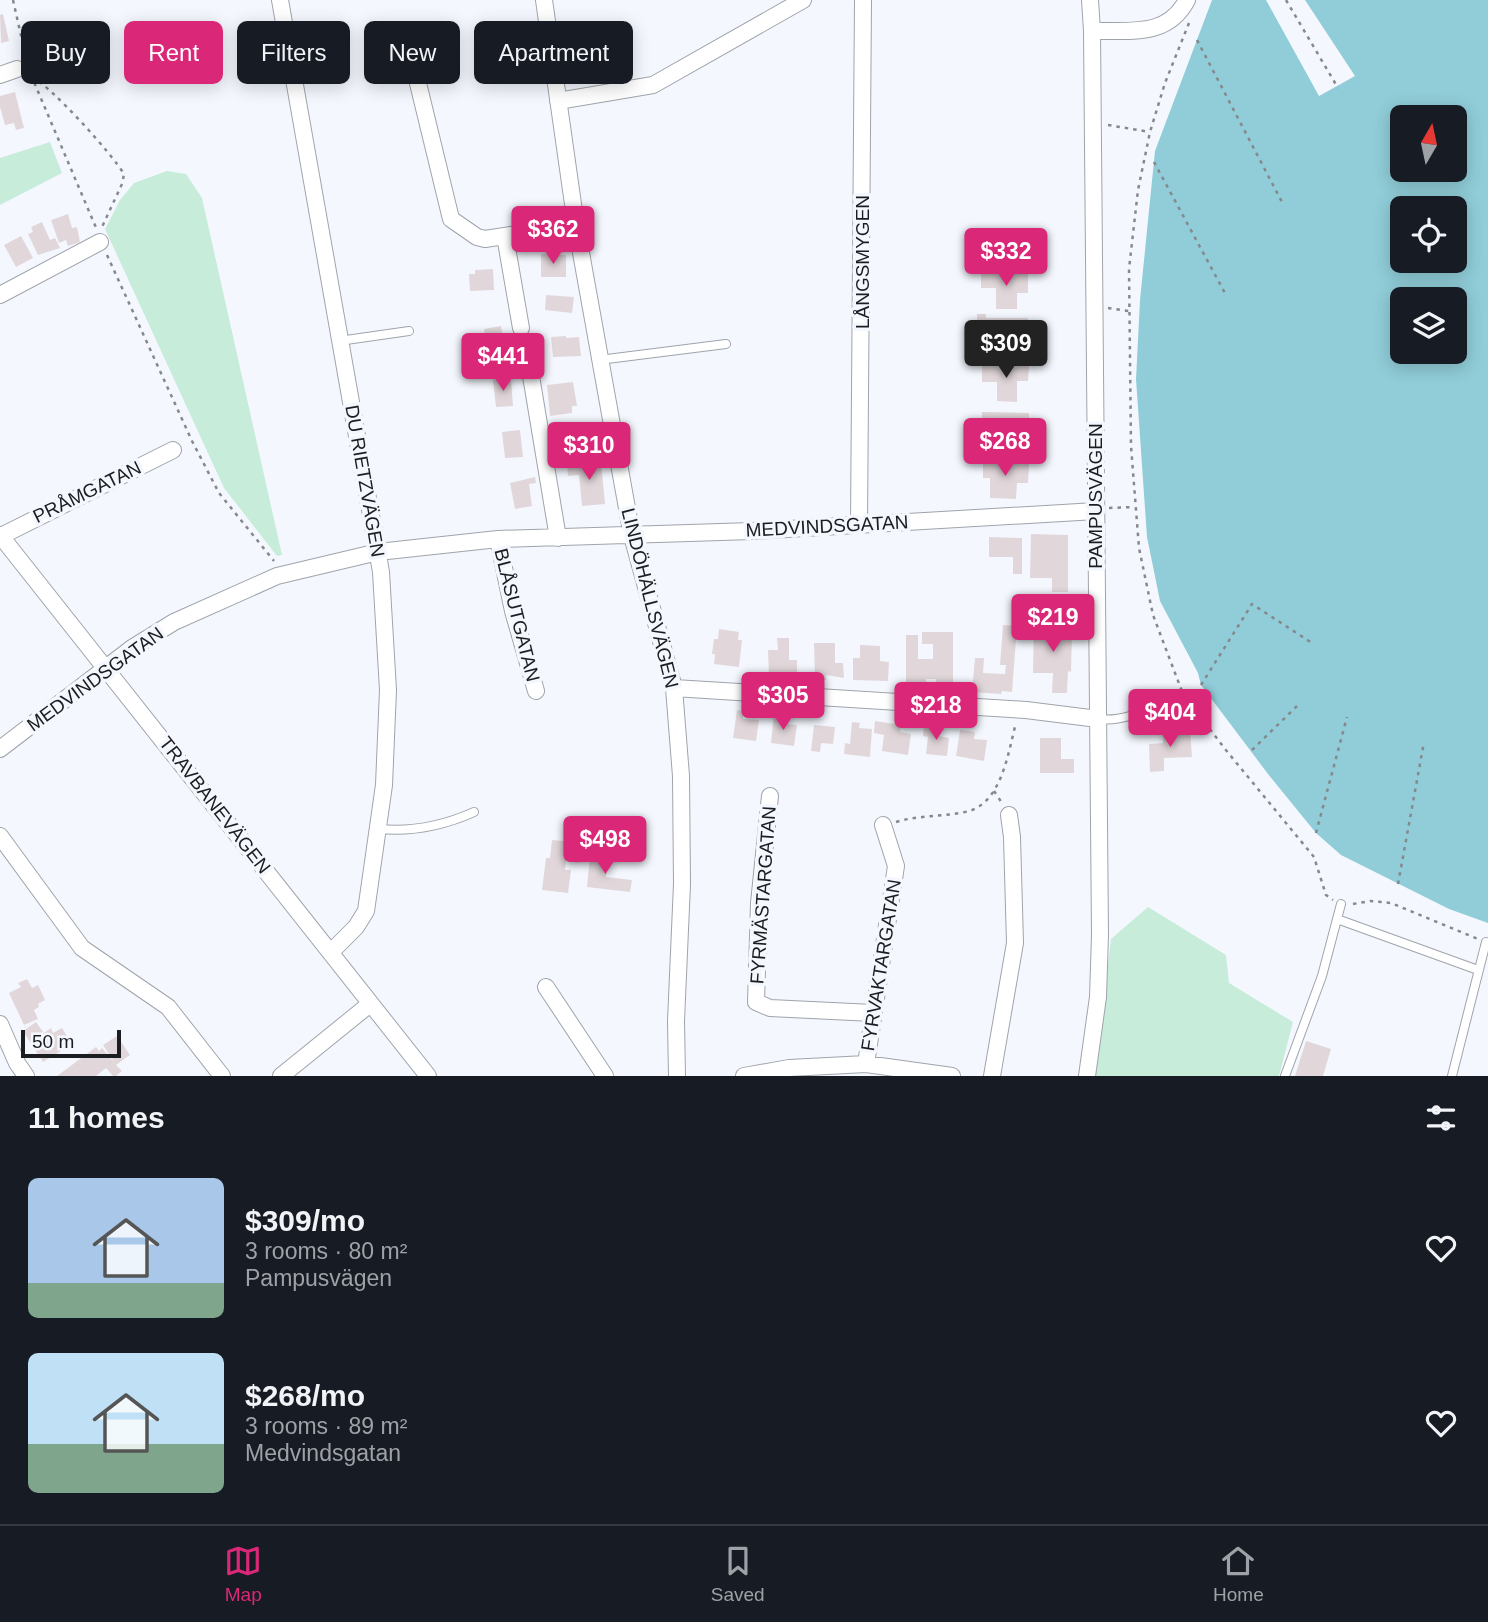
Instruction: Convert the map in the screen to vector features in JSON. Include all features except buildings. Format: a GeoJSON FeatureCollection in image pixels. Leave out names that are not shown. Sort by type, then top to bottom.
{"type":"FeatureCollection","features":[{"type":"Feature","properties":{"kind":"street","name":"DU RIETZVÄGEN"},"geometry":{"type":"LineString","coordinates":[[280,0],[378,552],[388,690],[384,785],[366,911],[356,927],[331,952]]}},
{"type":"Feature","properties":{"kind":"street","name":"LINDÖHÄLLSVÄGEN"},"geometry":{"type":"LineString","coordinates":[[544,0],[576,225],[632,536],[674,688],[681,776],[682,884],[676,1021],[677,1076]]}},
{"type":"Feature","properties":{"kind":"street"},"geometry":{"type":"LineString","coordinates":[[558,101],[653,85],[803,0]]}},
{"type":"Feature","properties":{"kind":"street","name":"LÅNGSMYGEN"},"geometry":{"type":"LineString","coordinates":[[859,524],[863,0]]}},
{"type":"Feature","properties":{"kind":"street","name":"PAMPUSVÄGEN"},"geometry":{"type":"LineString","coordinates":[[1087,1076],[1098,997],[1100,948],[1093,30],[1090,0]]}},
{"type":"Feature","properties":{"kind":"street"},"geometry":{"type":"LineString","coordinates":[[1093,30],[1159,27],[1180,12],[1187,0]]}},
{"type":"Feature","properties":{"kind":"street"},"geometry":{"type":"LineString","coordinates":[[0,75],[21,73]]}},
{"type":"Feature","properties":{"kind":"street"},"geometry":{"type":"LineString","coordinates":[[418,84],[451,219],[477,237],[485,239],[576,225]]}},
{"type":"Feature","properties":{"kind":"street"},"geometry":{"type":"LineString","coordinates":[[505,236],[521,328]]}},
{"type":"Feature","properties":{"kind":"street"},"geometry":{"type":"LineString","coordinates":[[0,295],[100,242]]}},
{"type":"Feature","properties":{"kind":"street"},"geometry":{"type":"LineString","coordinates":[[530,370],[558,538]]}},
{"type":"Feature","properties":{"kind":"street","name":"PRÅMGATAN"},"geometry":{"type":"LineString","coordinates":[[0,535],[173,450]]}},
{"type":"Feature","properties":{"kind":"street","name":"MEDVINDSGATAN"},"geometry":{"type":"LineString","coordinates":[[0,749],[132,648],[174,622],[285,574],[378,552],[498,539],[632,536],[1096,511]]}},
{"type":"Feature","properties":{"kind":"street","name":"TRAVBANEVÄGEN"},"geometry":{"type":"LineString","coordinates":[[0,535],[428,1076]]}},
{"type":"Feature","properties":{"kind":"street","name":"BLÅSUTGATAN"},"geometry":{"type":"LineString","coordinates":[[498,539],[513,611],[536,691]]}},
{"type":"Feature","properties":{"kind":"street"},"geometry":{"type":"LineString","coordinates":[[674,688],[1019,710],[1098,719]]}},
{"type":"Feature","properties":{"kind":"street","name":"FYRMÄSTARGATAN"},"geometry":{"type":"LineString","coordinates":[[770,796],[759,903],[755,1002],[770,1009],[873,1013]]}},
{"type":"Feature","properties":{"kind":"street"},"geometry":{"type":"LineString","coordinates":[[992,1076],[1015,943],[1009,815]]}},
{"type":"Feature","properties":{"kind":"street","name":"FYRVAKTARGATAN"},"geometry":{"type":"LineString","coordinates":[[866,1064],[896,866],[883,825]]}},
{"type":"Feature","properties":{"kind":"street"},"geometry":{"type":"LineString","coordinates":[[0,836],[82,948],[168,1007],[222,1076]]}},
{"type":"Feature","properties":{"kind":"street"},"geometry":{"type":"LineString","coordinates":[[546,988],[606,1076]]}},
{"type":"Feature","properties":{"kind":"street"},"geometry":{"type":"LineString","coordinates":[[281,1076],[370,1004]]}},
{"type":"Feature","properties":{"kind":"street"},"geometry":{"type":"LineString","coordinates":[[0,1024],[17,1063],[26,1076]]}},
{"type":"Feature","properties":{"kind":"street"},"geometry":{"type":"LineString","coordinates":[[744,1076],[789,1068],[866,1064],[952,1076]]}},
{"type":"Feature","properties":{"kind":"lane"},"geometry":{"type":"LineString","coordinates":[[339,341],[409,331]]}},
{"type":"Feature","properties":{"kind":"lane"},"geometry":{"type":"LineString","coordinates":[[599,360],[726,344]]}},
{"type":"Feature","properties":{"kind":"lane"},"geometry":{"type":"LineString","coordinates":[[1098,719],[1111,720],[1133,716],[1167,701]]}},
{"type":"Feature","properties":{"kind":"lane"},"geometry":{"type":"LineString","coordinates":[[379,829],[396,831],[452,822],[474,812]]}},
{"type":"Feature","properties":{"kind":"lane"},"geometry":{"type":"LineString","coordinates":[[1285,1076],[1322,976],[1340,904]]}},
{"type":"Feature","properties":{"kind":"lane"},"geometry":{"type":"LineString","coordinates":[[1337,919],[1478,970]]}},
{"type":"Feature","properties":{"kind":"lane"},"geometry":{"type":"LineString","coordinates":[[1452,1076],[1486,942]]}},
{"type":"Feature","properties":{"kind":"path"},"geometry":{"type":"LineString","coordinates":[[13,0],[21,49]]}},
{"type":"Feature","properties":{"kind":"path"},"geometry":{"type":"LineString","coordinates":[[1286,0],[1338,88]]}},
{"type":"Feature","properties":{"kind":"path"},"geometry":{"type":"LineString","coordinates":[[1189,23],[1165,83],[1150,132],[1133,225],[1129,311],[1131,446],[1139,548],[1153,615],[1177,683],[1226,749],[1314,857],[1326,895],[1340,904],[1370,901],[1391,903],[1486,942]]}},
{"type":"Feature","properties":{"kind":"path"},"geometry":{"type":"LineString","coordinates":[[1197,40],[1283,204]]}},
{"type":"Feature","properties":{"kind":"path"},"geometry":{"type":"LineString","coordinates":[[25,73],[43,83],[57,97],[124,174],[104,225],[98,232],[25,73]]}},
{"type":"Feature","properties":{"kind":"path"},"geometry":{"type":"LineString","coordinates":[[1093,122],[1150,132]]}},
{"type":"Feature","properties":{"kind":"path"},"geometry":{"type":"LineString","coordinates":[[1154,162],[1227,295]]}},
{"type":"Feature","properties":{"kind":"path"},"geometry":{"type":"LineString","coordinates":[[100,242],[116,270],[192,441],[219,493],[285,574]]}},
{"type":"Feature","properties":{"kind":"path"},"geometry":{"type":"LineString","coordinates":[[1094,306],[1129,311]]}},
{"type":"Feature","properties":{"kind":"path"},"geometry":{"type":"LineString","coordinates":[[1096,511],[1135,507]]}},
{"type":"Feature","properties":{"kind":"path"},"geometry":{"type":"LineString","coordinates":[[1201,685],[1252,604],[1312,643]]}},
{"type":"Feature","properties":{"kind":"path"},"geometry":{"type":"LineString","coordinates":[[1252,750],[1297,706]]}},
{"type":"Feature","properties":{"kind":"path"},"geometry":{"type":"LineString","coordinates":[[883,825],[915,816],[965,813],[976,809],[994,791],[1003,771],[1019,710]]}},
{"type":"Feature","properties":{"kind":"path"},"geometry":{"type":"LineString","coordinates":[[1316,833],[1347,717]]}},
{"type":"Feature","properties":{"kind":"path"},"geometry":{"type":"LineString","coordinates":[[1398,884],[1424,742]]}},
{"type":"Feature","properties":{"kind":"green space"},"geometry":{"type":"Polygon","coordinates":[[[50,142],[62,173],[0,205],[0,158],[50,142]]]}},
{"type":"Feature","properties":{"kind":"green space"},"geometry":{"type":"Polygon","coordinates":[[[167,171],[186,174],[202,198],[282,555],[277,556],[224,488],[105,229],[120,200],[134,183],[167,171]]]}},
{"type":"Feature","properties":{"kind":"green space"},"geometry":{"type":"Polygon","coordinates":[[[1148,907],[1226,955],[1229,983],[1293,1022],[1279,1076],[1095,1076],[1111,939],[1148,907]]]}},
{"type":"Feature","properties":{"kind":"water"},"geometry":{"type":"Polygon","coordinates":[[[1212,0],[1488,0],[1488,923],[1449,909],[1341,855],[1316,833],[1201,685],[1198,673],[1160,601],[1147,537],[1136,379],[1140,300],[1155,151],[1212,0]]]}},
{"type":"Feature","properties":{"kind":"pier"},"geometry":{"type":"Polygon","coordinates":[[[1266,0],[1305,0],[1355,76],[1319,96],[1266,0]]]}}]}
